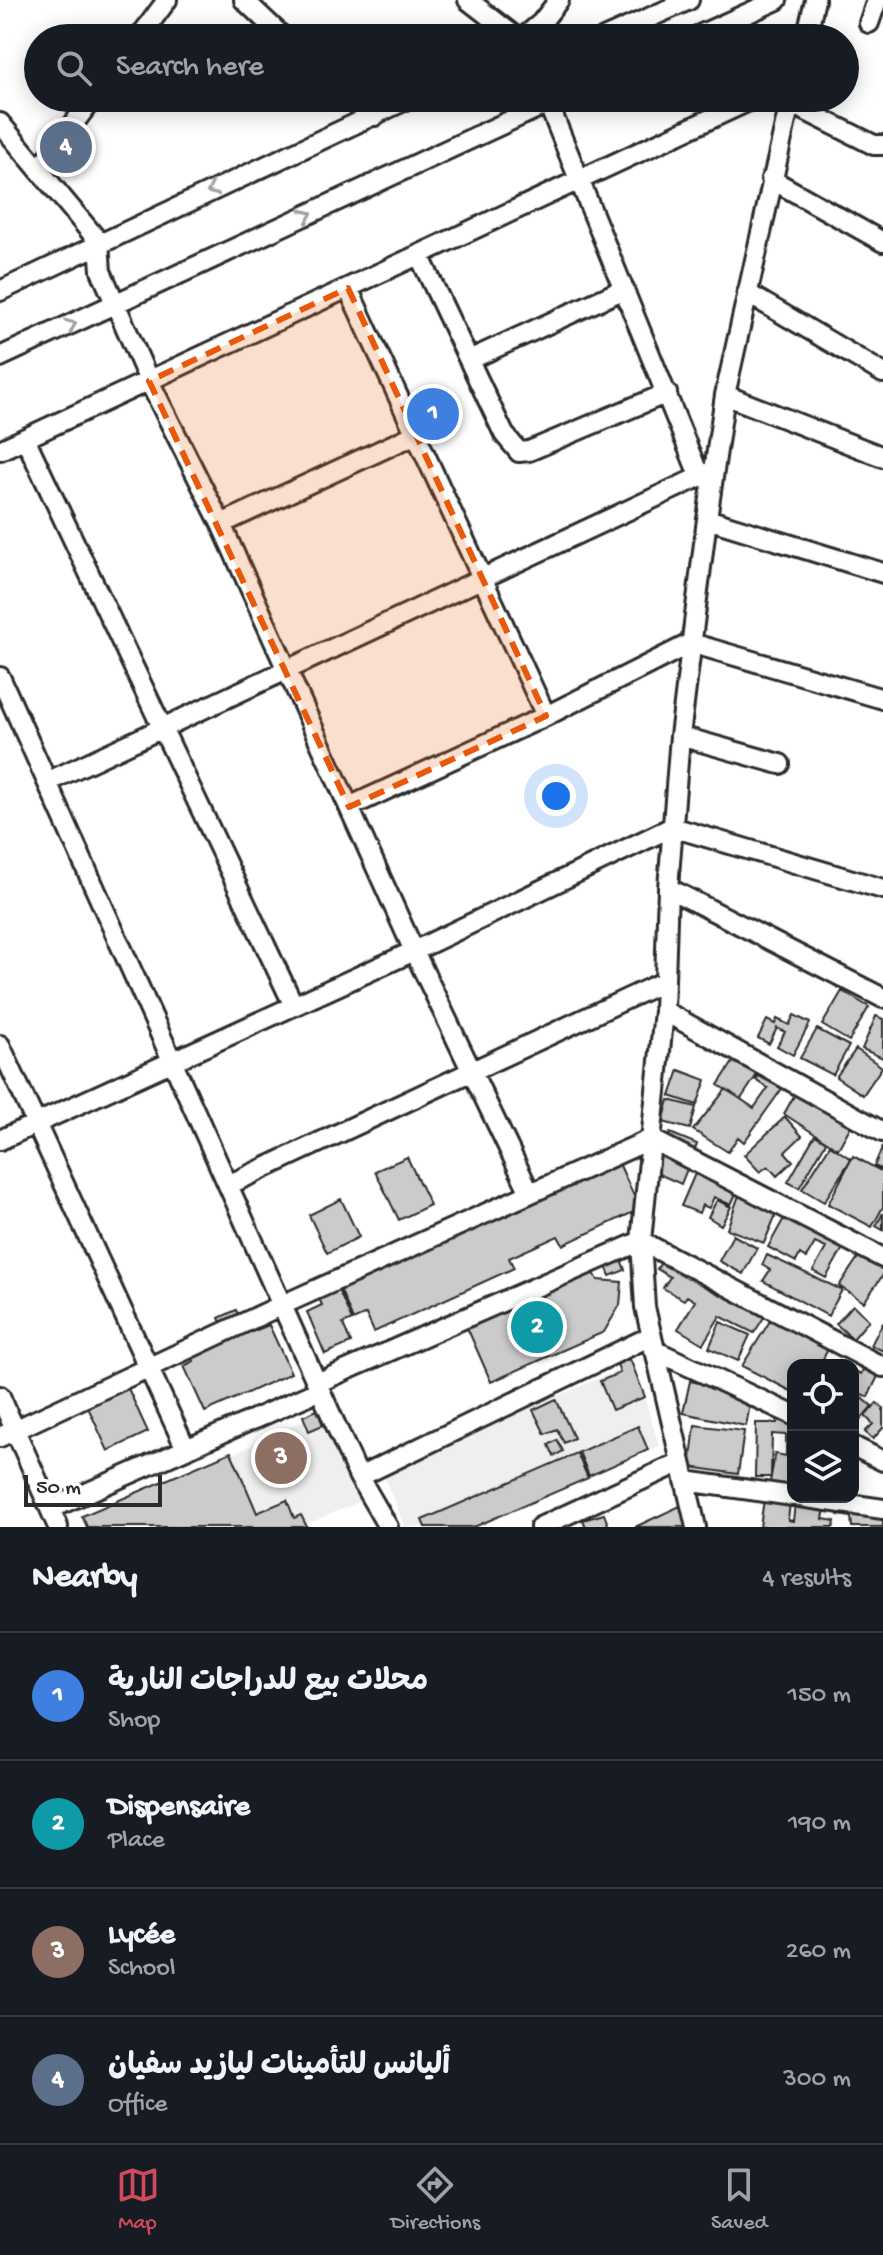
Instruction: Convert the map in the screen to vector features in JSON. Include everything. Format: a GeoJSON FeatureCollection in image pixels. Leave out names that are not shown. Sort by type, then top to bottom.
{"type":"FeatureCollection","features":[{"type":"Feature","properties":{"kind":"street"},"geometry":{"type":"LineString","coordinates":[[149,24],[167,0]]}},
{"type":"Feature","properties":{"kind":"street"},"geometry":{"type":"LineString","coordinates":[[244,0],[269,24]]}},
{"type":"Feature","properties":{"kind":"street"},"geometry":{"type":"LineString","coordinates":[[468,0],[501,24]]}},
{"type":"Feature","properties":{"kind":"street"},"geometry":{"type":"LineString","coordinates":[[540,24],[559,0]]}},
{"type":"Feature","properties":{"kind":"street"},"geometry":{"type":"LineString","coordinates":[[635,24],[689,0]]}},
{"type":"Feature","properties":{"kind":"street"},"geometry":{"type":"LineString","coordinates":[[724,24],[777,0]]}},
{"type":"Feature","properties":{"kind":"street"},"geometry":{"type":"LineString","coordinates":[[809,24],[815,0]]}},
{"type":"Feature","properties":{"kind":"street"},"geometry":{"type":"LineString","coordinates":[[869,23],[877,0]]}},
{"type":"Feature","properties":{"kind":"street"},"geometry":{"type":"LineString","coordinates":[[40,168],[82,112]]}},
{"type":"Feature","properties":{"kind":"street"},"geometry":{"type":"LineString","coordinates":[[370,112],[375,116]]}},
{"type":"Feature","properties":{"kind":"street"},"geometry":{"type":"LineString","coordinates":[[0,291],[99,242],[383,112]]}},
{"type":"Feature","properties":{"kind":"street"},"geometry":{"type":"LineString","coordinates":[[0,357],[525,112]]}},
{"type":"Feature","properties":{"kind":"street"},"geometry":{"type":"LineString","coordinates":[[555,112],[580,181],[667,393],[707,472]]}},
{"type":"Feature","properties":{"kind":"street"},"geometry":{"type":"LineString","coordinates":[[0,450],[725,112]]}},
{"type":"Feature","properties":{"kind":"street"},"geometry":{"type":"LineString","coordinates":[[696,1527],[652,1343],[641,1280],[641,1241],[664,1011],[672,827],[707,519],[707,472],[788,112]]}},
{"type":"Feature","properties":{"kind":"street"},"geometry":{"type":"LineString","coordinates":[[812,112],[874,145],[883,145]]}},
{"type":"Feature","properties":{"kind":"street"},"geometry":{"type":"LineString","coordinates":[[0,123],[99,242],[101,271],[149,381],[221,524],[414,951],[530,1193]]}},
{"type":"Feature","properties":{"kind":"street"},"geometry":{"type":"LineString","coordinates":[[771,179],[883,242]]}},
{"type":"Feature","properties":{"kind":"street"},"geometry":{"type":"LineString","coordinates":[[419,255],[504,434],[519,452],[529,451],[667,393]]}},
{"type":"Feature","properties":{"kind":"street"},"geometry":{"type":"LineString","coordinates":[[348,288],[546,716]]}},
{"type":"Feature","properties":{"kind":"street"},"geometry":{"type":"LineString","coordinates":[[469,360],[624,289]]}},
{"type":"Feature","properties":{"kind":"street"},"geometry":{"type":"LineString","coordinates":[[747,293],[883,373]]}},
{"type":"Feature","properties":{"kind":"street"},"geometry":{"type":"LineString","coordinates":[[725,395],[883,457]]}},
{"type":"Feature","properties":{"kind":"street"},"geometry":{"type":"LineString","coordinates":[[221,524],[416,434]]}},
{"type":"Feature","properties":{"kind":"street"},"geometry":{"type":"LineString","coordinates":[[25,438],[294,1006]]}},
{"type":"Feature","properties":{"kind":"street"},"geometry":{"type":"LineString","coordinates":[[47,782],[707,472]]}},
{"type":"Feature","properties":{"kind":"street"},"geometry":{"type":"LineString","coordinates":[[707,519],[883,573]]}},
{"type":"Feature","properties":{"kind":"street"},"geometry":{"type":"LineString","coordinates":[[349,807],[546,716],[691,643],[883,699]]}},
{"type":"Feature","properties":{"kind":"street"},"geometry":{"type":"LineString","coordinates":[[0,677],[359,1477],[388,1527]]}},
{"type":"Feature","properties":{"kind":"street"},"geometry":{"type":"LineString","coordinates":[[680,736],[780,764]]}},
{"type":"Feature","properties":{"kind":"street"},"geometry":{"type":"LineString","coordinates":[[0,1140],[414,951],[672,827],[883,889]]}},
{"type":"Feature","properties":{"kind":"street"},"geometry":{"type":"LineString","coordinates":[[668,888],[883,998]]}},
{"type":"Feature","properties":{"kind":"street"},"geometry":{"type":"LineString","coordinates":[[228,1185],[665,981]]}},
{"type":"Feature","properties":{"kind":"street"},"geometry":{"type":"LineString","coordinates":[[664,1011],[883,1132]]}},
{"type":"Feature","properties":{"kind":"street"},"geometry":{"type":"LineString","coordinates":[[0,1045],[186,1449]]}},
{"type":"Feature","properties":{"kind":"street"},"geometry":{"type":"LineString","coordinates":[[8,1433],[282,1305],[651,1139]]}},
{"type":"Feature","properties":{"kind":"street"},"geometry":{"type":"LineString","coordinates":[[651,1139],[883,1258]]}},
{"type":"Feature","properties":{"kind":"street"},"geometry":{"type":"LineString","coordinates":[[641,1241],[883,1367]]}},
{"type":"Feature","properties":{"kind":"street"},"geometry":{"type":"LineString","coordinates":[[50,1509],[641,1241]]}},
{"type":"Feature","properties":{"kind":"street"},"geometry":{"type":"LineString","coordinates":[[652,1343],[787,1412]]}},
{"type":"Feature","properties":{"kind":"street"},"geometry":{"type":"LineString","coordinates":[[359,1477],[652,1343]]}},
{"type":"Feature","properties":{"kind":"street"},"geometry":{"type":"LineString","coordinates":[[0,1396],[8,1433],[58,1527]]}},
{"type":"Feature","properties":{"kind":"street"},"geometry":{"type":"LineString","coordinates":[[859,1449],[883,1461]]}},
{"type":"Feature","properties":{"kind":"street"},"geometry":{"type":"LineString","coordinates":[[540,1527],[683,1472],[787,1495]]}},
{"type":"Feature","properties":{"kind":"street"},"geometry":{"type":"LineString","coordinates":[[842,1503],[883,1509]]}},
{"type":"Feature","properties":{"kind":"highlighted area"},"geometry":{"type":"Polygon","coordinates":[[[348,288],[546,716],[349,807],[149,381],[348,288]]]}},
{"type":"Feature","properties":{"kind":"shaded area"},"geometry":{"type":"Polygon","coordinates":[[[634,1363],[659,1446],[471,1527],[405,1527],[382,1472],[634,1363]]]}},
{"type":"Feature","properties":{"kind":"shaded area"},"geometry":{"type":"Polygon","coordinates":[[[317,1414],[359,1502],[305,1525],[89,1527],[87,1523],[317,1414]]]}},
{"type":"Feature","properties":{"kind":"building"},"geometry":{"type":"Polygon","coordinates":[[[842,991],[869,1007],[849,1041],[822,1025],[842,991]]]}},
{"type":"Feature","properties":{"kind":"building"},"geometry":{"type":"Polygon","coordinates":[[[794,1015],[810,1023],[793,1055],[777,1046],[785,1032],[777,1028],[769,1044],[758,1038],[767,1020],[775,1024],[777,1019],[789,1025],[794,1015]]]}},
{"type":"Feature","properties":{"kind":"building"},"geometry":{"type":"Polygon","coordinates":[[[876,1016],[883,1019],[883,1058],[862,1049],[876,1016]]]}},
{"type":"Feature","properties":{"kind":"building"},"geometry":{"type":"Polygon","coordinates":[[[817,1029],[849,1046],[833,1075],[800,1058],[817,1029]]]}},
{"type":"Feature","properties":{"kind":"building"},"geometry":{"type":"Polygon","coordinates":[[[856,1049],[882,1067],[863,1095],[836,1077],[856,1049]]]}},
{"type":"Feature","properties":{"kind":"building"},"geometry":{"type":"Polygon","coordinates":[[[741,1050],[764,1064],[741,1099],[718,1085],[741,1050]]]}},
{"type":"Feature","properties":{"kind":"building"},"geometry":{"type":"Polygon","coordinates":[[[769,1060],[791,1076],[744,1142],[738,1137],[728,1152],[693,1130],[726,1089],[754,1108],[768,1088],[756,1080],[769,1060]]]}},
{"type":"Feature","properties":{"kind":"building"},"geometry":{"type":"Polygon","coordinates":[[[679,1070],[706,1080],[697,1105],[670,1096],[679,1070]]]}},
{"type":"Feature","properties":{"kind":"building"},"geometry":{"type":"Polygon","coordinates":[[[801,1083],[857,1115],[838,1149],[784,1114],[801,1083]]]}},
{"type":"Feature","properties":{"kind":"building"},"geometry":{"type":"Polygon","coordinates":[[[669,1100],[696,1107],[690,1129],[663,1122],[669,1100]]]}},
{"type":"Feature","properties":{"kind":"building"},"geometry":{"type":"Polygon","coordinates":[[[785,1117],[802,1136],[785,1152],[793,1161],[777,1176],[768,1166],[760,1172],[744,1155],[785,1117]]]}},
{"type":"Feature","properties":{"kind":"building"},"geometry":{"type":"Polygon","coordinates":[[[670,1133],[697,1144],[681,1184],[654,1172],[670,1133]]]}},
{"type":"Feature","properties":{"kind":"building"},"geometry":{"type":"Polygon","coordinates":[[[815,1135],[826,1142],[799,1188],[788,1182],[815,1135]]]}},
{"type":"Feature","properties":{"kind":"building"},"geometry":{"type":"Polygon","coordinates":[[[830,1145],[851,1159],[824,1202],[802,1189],[830,1145]]]}},
{"type":"Feature","properties":{"kind":"building"},"geometry":{"type":"Polygon","coordinates":[[[883,1146],[883,1170],[874,1166],[883,1146]]]}},
{"type":"Feature","properties":{"kind":"building"},"geometry":{"type":"Polygon","coordinates":[[[853,1156],[883,1172],[883,1207],[872,1227],[828,1204],[853,1156]]]}},
{"type":"Feature","properties":{"kind":"building"},"geometry":{"type":"Polygon","coordinates":[[[407,1157],[430,1205],[399,1220],[375,1171],[407,1157]]]}},
{"type":"Feature","properties":{"kind":"building"},"geometry":{"type":"Polygon","coordinates":[[[617,1159],[640,1209],[563,1245],[558,1236],[509,1258],[514,1268],[374,1332],[366,1314],[353,1320],[338,1284],[617,1159]]]}},
{"type":"Feature","properties":{"kind":"building"},"geometry":{"type":"Polygon","coordinates":[[[700,1162],[742,1180],[731,1205],[714,1197],[709,1208],[702,1205],[699,1213],[681,1206],[700,1162]]]}},
{"type":"Feature","properties":{"kind":"building"},"geometry":{"type":"Polygon","coordinates":[[[743,1184],[783,1198],[764,1243],[727,1229],[743,1184]]]}},
{"type":"Feature","properties":{"kind":"building"},"geometry":{"type":"Polygon","coordinates":[[[341,1199],[359,1237],[327,1253],[309,1215],[341,1199]]]}},
{"type":"Feature","properties":{"kind":"building"},"geometry":{"type":"Polygon","coordinates":[[[717,1200],[731,1207],[721,1225],[708,1217],[717,1200]]]}},
{"type":"Feature","properties":{"kind":"building"},"geometry":{"type":"Polygon","coordinates":[[[792,1204],[850,1236],[826,1278],[813,1271],[826,1248],[815,1243],[806,1258],[800,1254],[796,1262],[768,1247],[792,1204]]]}},
{"type":"Feature","properties":{"kind":"building"},"geometry":{"type":"Polygon","coordinates":[[[883,1213],[883,1230],[876,1226],[883,1213]]]}},
{"type":"Feature","properties":{"kind":"building"},"geometry":{"type":"Polygon","coordinates":[[[733,1235],[757,1248],[743,1274],[719,1261],[733,1235]]]}},
{"type":"Feature","properties":{"kind":"building"},"geometry":{"type":"Polygon","coordinates":[[[867,1244],[883,1254],[883,1275],[864,1302],[839,1286],[867,1244]]]}},
{"type":"Feature","properties":{"kind":"building"},"geometry":{"type":"Polygon","coordinates":[[[668,1251],[768,1311],[754,1333],[720,1316],[703,1344],[678,1329],[695,1301],[687,1296],[684,1300],[663,1288],[670,1277],[657,1269],[668,1251]]]}},
{"type":"Feature","properties":{"kind":"building"},"geometry":{"type":"Polygon","coordinates":[[[619,1254],[625,1270],[610,1276],[604,1261],[619,1254]]]}},
{"type":"Feature","properties":{"kind":"building"},"geometry":{"type":"Polygon","coordinates":[[[767,1255],[842,1290],[828,1316],[763,1281],[770,1270],[762,1265],[767,1255]]]}},
{"type":"Feature","properties":{"kind":"building"},"geometry":{"type":"Polygon","coordinates":[[[589,1264],[598,1280],[622,1282],[620,1305],[604,1332],[491,1382],[462,1316],[589,1264]]]}},
{"type":"Feature","properties":{"kind":"building"},"geometry":{"type":"Polygon","coordinates":[[[337,1287],[352,1320],[343,1324],[351,1343],[325,1354],[307,1312],[322,1305],[318,1296],[337,1287]]]}},
{"type":"Feature","properties":{"kind":"building"},"geometry":{"type":"Polygon","coordinates":[[[853,1305],[869,1320],[853,1339],[836,1324],[853,1305]]]}},
{"type":"Feature","properties":{"kind":"building"},"geometry":{"type":"Polygon","coordinates":[[[778,1308],[834,1337],[823,1359],[787,1359],[787,1389],[742,1366],[778,1308]]]}},
{"type":"Feature","properties":{"kind":"building"},"geometry":{"type":"Polygon","coordinates":[[[236,1310],[243,1325],[223,1326],[219,1318],[236,1310]]]}},
{"type":"Feature","properties":{"kind":"building"},"geometry":{"type":"Polygon","coordinates":[[[720,1322],[750,1335],[738,1361],[709,1348],[720,1322]]]}},
{"type":"Feature","properties":{"kind":"building"},"geometry":{"type":"Polygon","coordinates":[[[883,1322],[883,1351],[871,1345],[883,1322]]]}},
{"type":"Feature","properties":{"kind":"building"},"geometry":{"type":"Polygon","coordinates":[[[248,1323],[252,1332],[269,1325],[291,1373],[205,1412],[184,1366],[194,1361],[189,1350],[248,1323]]]}},
{"type":"Feature","properties":{"kind":"building"},"geometry":{"type":"Polygon","coordinates":[[[630,1359],[645,1397],[612,1410],[600,1381],[620,1373],[617,1364],[630,1359]]]}},
{"type":"Feature","properties":{"kind":"building"},"geometry":{"type":"Polygon","coordinates":[[[866,1363],[881,1370],[868,1397],[859,1393],[866,1363]]]}},
{"type":"Feature","properties":{"kind":"building"},"geometry":{"type":"Polygon","coordinates":[[[690,1381],[752,1394],[746,1426],[683,1413],[690,1381]]]}},
{"type":"Feature","properties":{"kind":"building"},"geometry":{"type":"Polygon","coordinates":[[[126,1384],[148,1432],[108,1451],[86,1403],[126,1384]]]}},
{"type":"Feature","properties":{"kind":"building"},"geometry":{"type":"Polygon","coordinates":[[[859,1395],[872,1406],[859,1422],[859,1395]]]}},
{"type":"Feature","properties":{"kind":"building"},"geometry":{"type":"Polygon","coordinates":[[[556,1399],[574,1438],[564,1443],[557,1429],[545,1434],[533,1410],[556,1399]]]}},
{"type":"Feature","properties":{"kind":"building"},"geometry":{"type":"Polygon","coordinates":[[[877,1403],[883,1408],[883,1428],[873,1439],[865,1432],[873,1424],[865,1416],[877,1403]]]}},
{"type":"Feature","properties":{"kind":"building"},"geometry":{"type":"Polygon","coordinates":[[[317,1410],[323,1425],[309,1431],[303,1416],[317,1410]]]}},
{"type":"Feature","properties":{"kind":"building"},"geometry":{"type":"Polygon","coordinates":[[[777,1418],[787,1418],[787,1454],[786,1435],[772,1434],[771,1477],[755,1477],[756,1423],[777,1423],[777,1418]]]}},
{"type":"Feature","properties":{"kind":"building"},"geometry":{"type":"Polygon","coordinates":[[[695,1425],[744,1431],[738,1474],[690,1467],[695,1425]]]}},
{"type":"Feature","properties":{"kind":"building"},"geometry":{"type":"Polygon","coordinates":[[[638,1426],[648,1450],[589,1476],[579,1452],[638,1426]]]}},
{"type":"Feature","properties":{"kind":"building"},"geometry":{"type":"Polygon","coordinates":[[[557,1440],[563,1451],[554,1456],[549,1445],[557,1440]]]}},
{"type":"Feature","properties":{"kind":"building"},"geometry":{"type":"Polygon","coordinates":[[[231,1452],[257,1513],[287,1500],[294,1518],[301,1515],[307,1527],[87,1527],[82,1516],[231,1452]]]}},
{"type":"Feature","properties":{"kind":"building"},"geometry":{"type":"Polygon","coordinates":[[[577,1453],[588,1478],[474,1527],[425,1527],[422,1520],[577,1453]]]}},
{"type":"Feature","properties":{"kind":"building"},"geometry":{"type":"Polygon","coordinates":[[[775,1454],[787,1456],[787,1485],[770,1482],[775,1454]]]}},
{"type":"Feature","properties":{"kind":"building"},"geometry":{"type":"Polygon","coordinates":[[[764,1499],[790,1503],[788,1520],[793,1521],[795,1504],[825,1508],[823,1519],[835,1521],[834,1527],[760,1527],[764,1499]]]}},
{"type":"Feature","properties":{"kind":"building"},"geometry":{"type":"Polygon","coordinates":[[[680,1506],[690,1527],[635,1527],[680,1506]]]}},
{"type":"Feature","properties":{"kind":"building"},"geometry":{"type":"Polygon","coordinates":[[[837,1506],[883,1515],[883,1527],[852,1527],[851,1517],[838,1515],[837,1506]]]}},
{"type":"Feature","properties":{"kind":"building"},"geometry":{"type":"Polygon","coordinates":[[[604,1514],[609,1527],[586,1527],[583,1520],[604,1514]]]}},
{"type":"Feature","properties":{"kind":"place","name":"أليانس للتأمينات ليازيد سفيان"},"geometry":{"type":"Point","coordinates":[66,147]}},
{"type":"Feature","properties":{"kind":"place","name":"محلات بيع للدراجات النارية"},"geometry":{"type":"Point","coordinates":[433,414]}},
{"type":"Feature","properties":{"kind":"place","name":"Dispensaire"},"geometry":{"type":"Point","coordinates":[537,1327]}},
{"type":"Feature","properties":{"kind":"place","name":"Lycée"},"geometry":{"type":"Point","coordinates":[281,1458]}}]}
